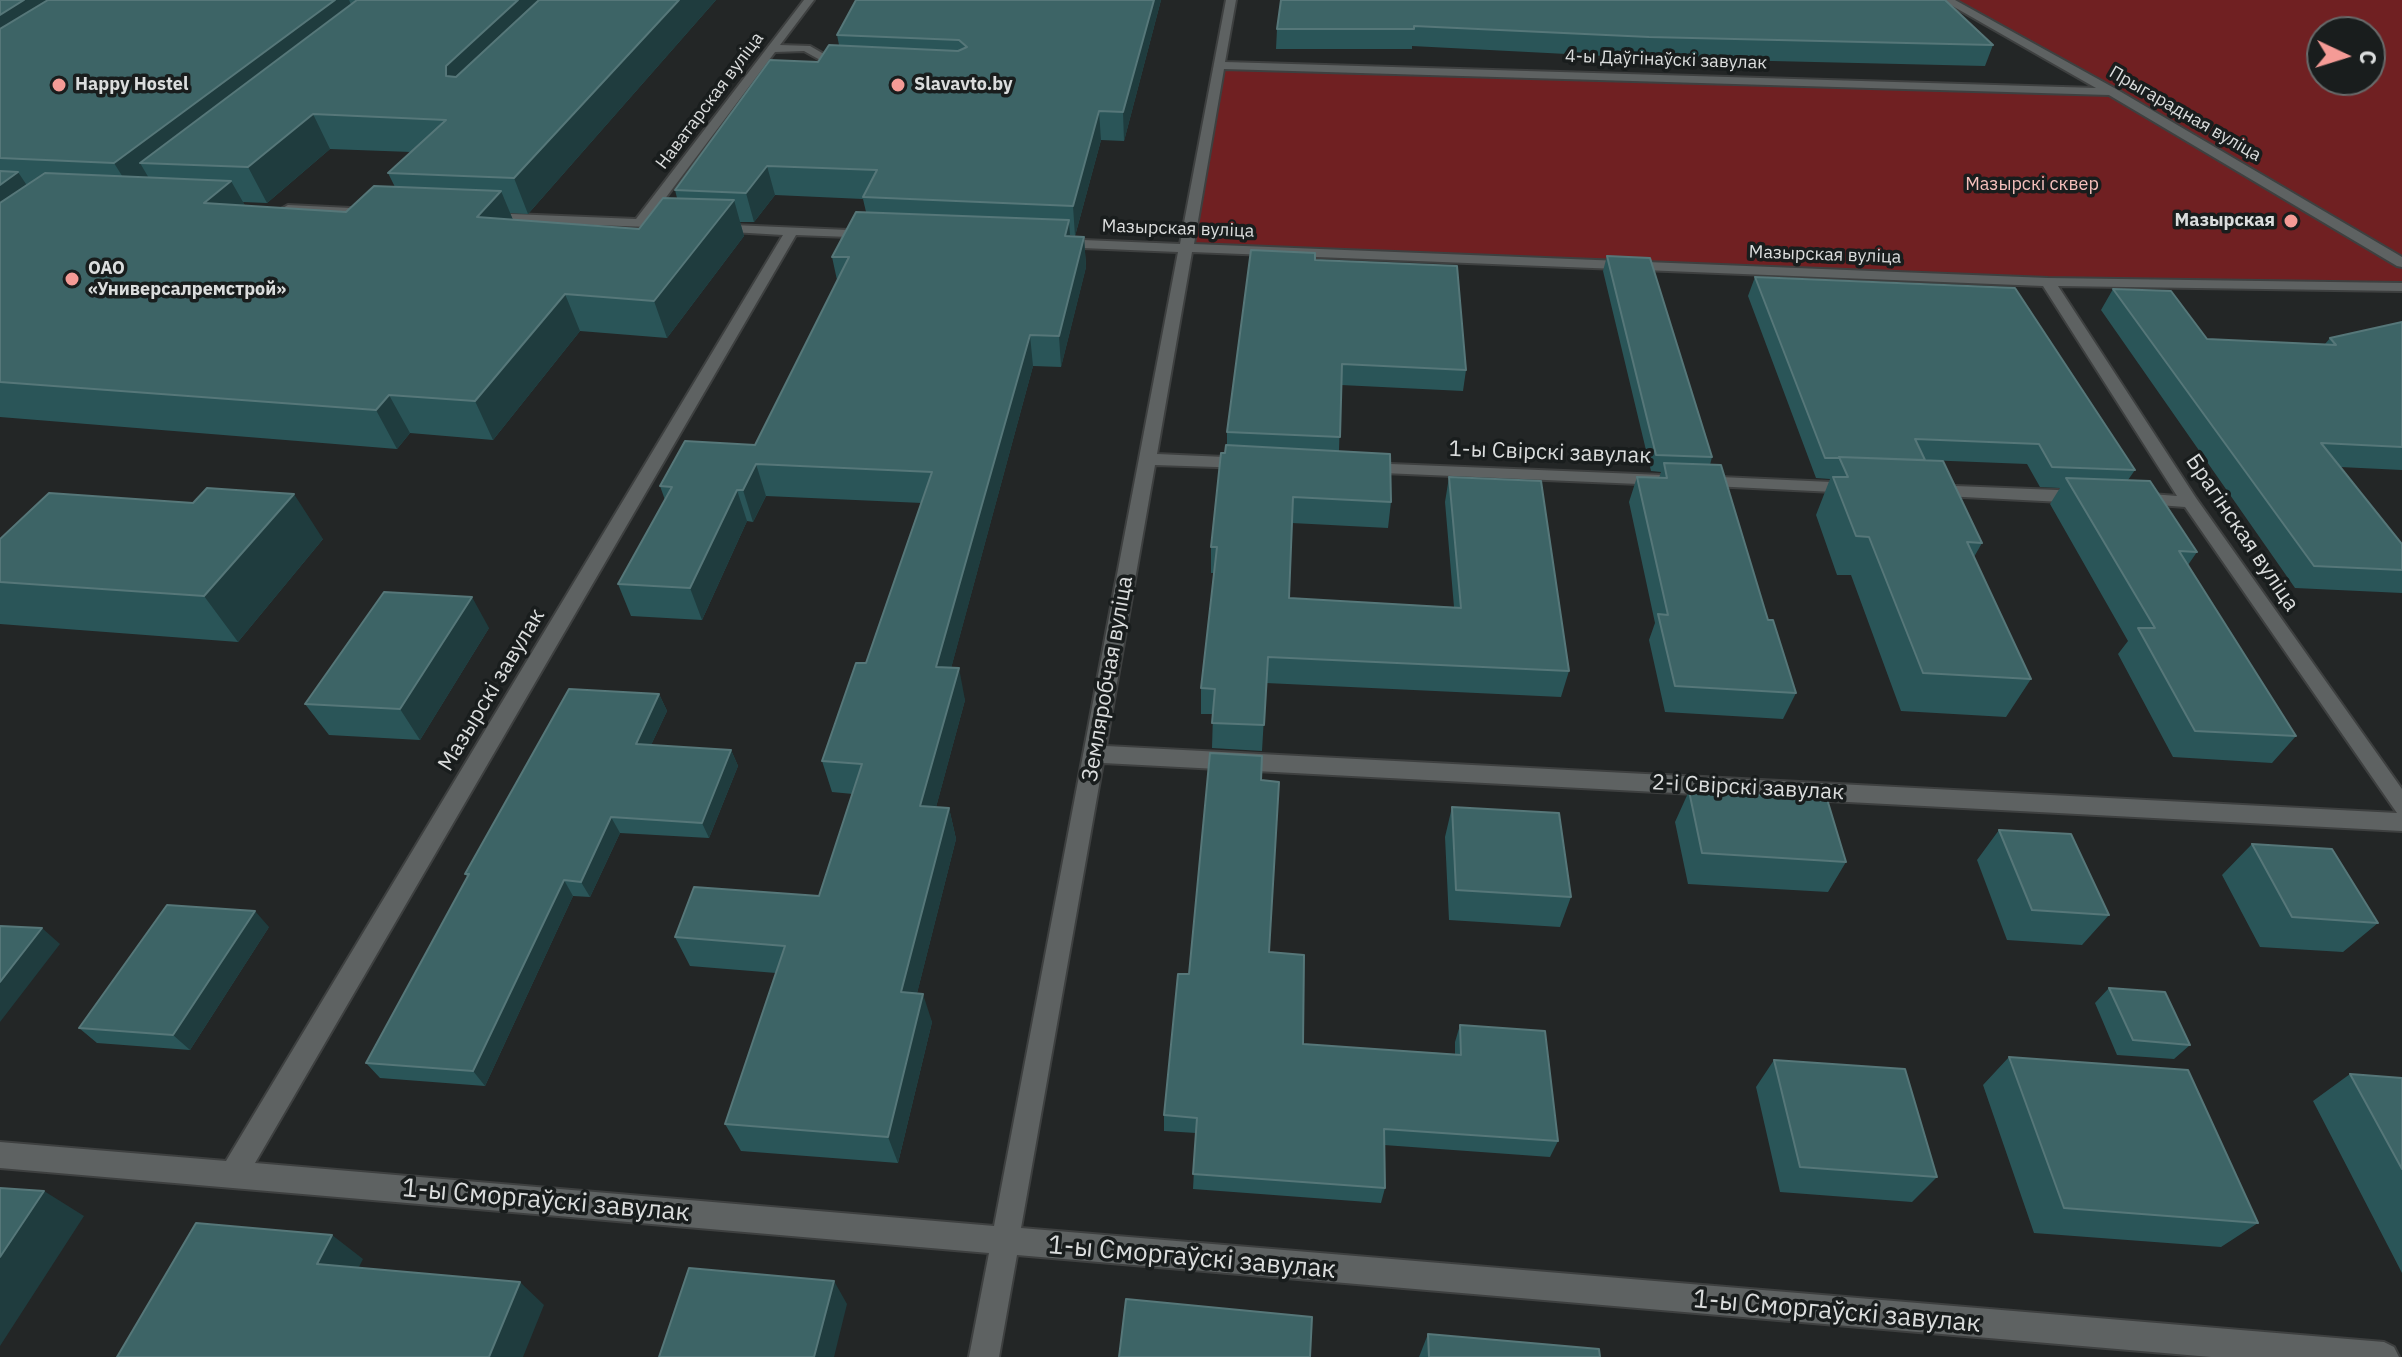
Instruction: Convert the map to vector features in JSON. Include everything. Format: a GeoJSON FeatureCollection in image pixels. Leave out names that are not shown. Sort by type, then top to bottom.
{"type":"FeatureCollection","features":[{"type":"Feature","properties":{"kind":"street","name":"Наватарская вуліца"},"geometry":{"type":"LineString","coordinates":[[640,223],[809,0]]}},
{"type":"Feature","properties":{"kind":"street","name":"Земляробчая вуліца"},"geometry":{"type":"LineString","coordinates":[[984,1357],[1231,0]]}},
{"type":"Feature","properties":{"kind":"street","name":"Прыгарадная вуліца"},"geometry":{"type":"LineString","coordinates":[[1947,0],[2112,92],[2402,263]]}},
{"type":"Feature","properties":{"kind":"street"},"geometry":{"type":"LineString","coordinates":[[772,49],[806,48],[838,68],[853,69]]}},
{"type":"Feature","properties":{"kind":"street","name":"4-ы Даўгінаўскі завулак"},"geometry":{"type":"LineString","coordinates":[[1219,65],[2112,92]]}},
{"type":"Feature","properties":{"kind":"street"},"geometry":{"type":"LineString","coordinates":[[268,208],[392,213]]}},
{"type":"Feature","properties":{"kind":"street"},"geometry":{"type":"LineString","coordinates":[[470,216],[884,235]]}},
{"type":"Feature","properties":{"kind":"street","name":"Мазырскі завулак"},"geometry":{"type":"LineString","coordinates":[[234,1173],[792,231]]}},
{"type":"Feature","properties":{"kind":"street","name":"Мазырская вуліца"},"geometry":{"type":"LineString","coordinates":[[1037,242],[2048,282],[2402,287]]}},
{"type":"Feature","properties":{"kind":"street","name":"Брагінская вуліца"},"geometry":{"type":"LineString","coordinates":[[2048,282],[2190,502],[2402,806]]}},
{"type":"Feature","properties":{"kind":"street"},"geometry":{"type":"LineString","coordinates":[[1148,459],[1273,464]]}},
{"type":"Feature","properties":{"kind":"street","name":"1-ы Свірскі завулак"},"geometry":{"type":"LineString","coordinates":[[1352,467],[1874,489]]}},
{"type":"Feature","properties":{"kind":"street"},"geometry":{"type":"LineString","coordinates":[[1905,490],[2095,498]]}},
{"type":"Feature","properties":{"kind":"street"},"geometry":{"type":"LineString","coordinates":[[2127,499],[2190,502]]}},
{"type":"Feature","properties":{"kind":"street","name":"2-і Свірскі завулак"},"geometry":{"type":"LineString","coordinates":[[1095,754],[2402,822]]}},
{"type":"Feature","properties":{"kind":"street","name":"1-ы Сморгаўскі завулак"},"geometry":{"type":"LineString","coordinates":[[0,1155],[2384,1357]]}},
{"type":"Feature","properties":{"kind":"green space"},"geometry":{"type":"Polygon","coordinates":[[[1952,0],[2402,0],[2402,260],[1952,0]]]}},
{"type":"Feature","properties":{"kind":"green space","name":"Мазырскі сквер"},"geometry":{"type":"Polygon","coordinates":[[[1219,65],[2112,92],[2402,263],[2402,286],[2048,282],[1187,248],[1219,65]]]}},
{"type":"Feature","properties":{"kind":"building"},"geometry":{"type":"Polygon","coordinates":[[[0,0],[24,0],[0,15],[0,0]]]}},
{"type":"Feature","properties":{"kind":"building"},"geometry":{"type":"Polygon","coordinates":[[[48,0],[335,0],[114,163],[0,158],[0,29],[48,0]]]}},
{"type":"Feature","properties":{"kind":"building"},"geometry":{"type":"Polygon","coordinates":[[[357,0],[518,0],[446,66],[446,76],[456,77],[539,0],[679,0],[514,178],[388,173],[446,120],[313,114],[248,167],[140,163],[357,0]]]}},
{"type":"Feature","properties":{"kind":"building"},"geometry":{"type":"Polygon","coordinates":[[[856,0],[1154,0],[1123,112],[1099,111],[1073,206],[863,197],[877,170],[767,166],[746,193],[675,190],[770,60],[818,62],[829,45],[958,51],[967,47],[959,40],[837,35],[856,0]]]}},
{"type":"Feature","properties":{"kind":"building"},"geometry":{"type":"Polygon","coordinates":[[[1281,0],[1945,0],[1993,45],[1649,37],[1414,26],[1414,29],[1277,29],[1281,0]]]}},
{"type":"Feature","properties":{"kind":"building"},"geometry":{"type":"Polygon","coordinates":[[[0,171],[18,172],[0,185],[0,171]]]}},
{"type":"Feature","properties":{"kind":"building"},"geometry":{"type":"Polygon","coordinates":[[[45,173],[231,181],[204,203],[346,212],[374,186],[501,191],[477,217],[639,229],[663,198],[734,200],[654,301],[565,294],[475,401],[389,395],[376,410],[0,382],[0,203],[45,173]]]}},
{"type":"Feature","properties":{"kind":"building"},"geometry":{"type":"Polygon","coordinates":[[[856,212],[1069,220],[1065,236],[1084,237],[1059,336],[1030,335],[936,667],[959,668],[920,806],[949,808],[901,992],[923,994],[888,1137],[725,1124],[785,946],[675,937],[694,887],[819,896],[862,764],[822,761],[856,663],[866,663],[932,472],[756,464],[743,490],[737,490],[690,588],[618,584],[672,487],[660,486],[685,441],[755,445],[849,257],[832,257],[856,212]]]}},
{"type":"Feature","properties":{"kind":"building"},"geometry":{"type":"Polygon","coordinates":[[[1251,250],[1315,253],[1315,260],[1457,266],[1466,370],[1342,364],[1340,437],[1227,432],[1251,250]]]}},
{"type":"Feature","properties":{"kind":"building"},"geometry":{"type":"Polygon","coordinates":[[[1607,256],[1650,258],[1712,457],[1656,455],[1607,256]]]}},
{"type":"Feature","properties":{"kind":"building"},"geometry":{"type":"Polygon","coordinates":[[[1755,277],[2015,288],[2135,470],[2052,467],[2039,444],[1915,439],[1925,460],[1825,458],[1755,277]]]}},
{"type":"Feature","properties":{"kind":"building"},"geometry":{"type":"Polygon","coordinates":[[[2113,289],[2171,291],[2207,339],[2336,345],[2330,338],[2402,322],[2402,447],[2321,443],[2402,544],[2402,570],[2314,566],[2113,289]]]}},
{"type":"Feature","properties":{"kind":"building"},"geometry":{"type":"Polygon","coordinates":[[[1226,445],[1390,454],[1391,502],[1293,497],[1289,598],[1461,608],[1449,477],[1541,481],[1569,671],[1268,657],[1264,725],[1212,723],[1215,689],[1201,688],[1217,547],[1211,547],[1221,453],[1225,453],[1226,445]]]}},
{"type":"Feature","properties":{"kind":"building"},"geometry":{"type":"Polygon","coordinates":[[[1839,457],[1943,461],[1982,543],[1967,542],[2031,679],[1923,673],[1869,537],[1856,536],[1833,477],[1848,477],[1839,457]]]}},
{"type":"Feature","properties":{"kind":"building"},"geometry":{"type":"Polygon","coordinates":[[[1664,463],[1721,465],[1768,620],[1773,620],[1796,693],[1675,686],[1658,614],[1668,615],[1637,477],[1667,478],[1664,463]]]}},
{"type":"Feature","properties":{"kind":"building"},"geometry":{"type":"Polygon","coordinates":[[[2066,478],[2150,481],[2197,552],[2179,551],[2296,736],[2195,731],[2138,628],[2155,628],[2066,478]]]}},
{"type":"Feature","properties":{"kind":"building"},"geometry":{"type":"Polygon","coordinates":[[[207,488],[294,494],[204,596],[0,582],[0,539],[49,493],[193,503],[207,488]]]}},
{"type":"Feature","properties":{"kind":"building"},"geometry":{"type":"Polygon","coordinates":[[[384,592],[472,597],[400,709],[305,704],[384,592]]]}},
{"type":"Feature","properties":{"kind":"building"},"geometry":{"type":"Polygon","coordinates":[[[569,689],[659,694],[636,744],[731,750],[702,823],[611,817],[581,882],[564,880],[473,1071],[366,1063],[469,874],[465,874],[569,689]]]}},
{"type":"Feature","properties":{"kind":"building"},"geometry":{"type":"Polygon","coordinates":[[[1210,753],[1262,756],[1261,780],[1279,782],[1269,952],[1304,955],[1303,1044],[1461,1055],[1460,1025],[1545,1031],[1558,1141],[1384,1129],[1385,1188],[1193,1174],[1197,1118],[1164,1115],[1178,974],[1189,974],[1210,753]]]}},
{"type":"Feature","properties":{"kind":"building"},"geometry":{"type":"Polygon","coordinates":[[[1689,791],[1827,799],[1846,862],[1702,853],[1689,791]]]}},
{"type":"Feature","properties":{"kind":"building"},"geometry":{"type":"Polygon","coordinates":[[[1452,807],[1559,813],[1571,897],[1456,890],[1452,807]]]}},
{"type":"Feature","properties":{"kind":"building"},"geometry":{"type":"Polygon","coordinates":[[[1999,830],[2071,834],[2109,915],[2032,910],[1999,830]]]}},
{"type":"Feature","properties":{"kind":"building"},"geometry":{"type":"Polygon","coordinates":[[[2252,844],[2332,849],[2378,923],[2292,917],[2252,844]]]}},
{"type":"Feature","properties":{"kind":"building"},"geometry":{"type":"Polygon","coordinates":[[[167,905],[255,911],[173,1035],[79,1028],[167,905]]]}},
{"type":"Feature","properties":{"kind":"building"},"geometry":{"type":"Polygon","coordinates":[[[0,926],[42,928],[0,982],[0,926]]]}},
{"type":"Feature","properties":{"kind":"building"},"geometry":{"type":"Polygon","coordinates":[[[2109,988],[2165,992],[2190,1045],[2133,1040],[2109,988]]]}},
{"type":"Feature","properties":{"kind":"building"},"geometry":{"type":"Polygon","coordinates":[[[2009,1057],[2188,1070],[2258,1223],[2064,1208],[2009,1057]]]}},
{"type":"Feature","properties":{"kind":"building"},"geometry":{"type":"Polygon","coordinates":[[[1774,1060],[1905,1069],[1937,1177],[1800,1167],[1774,1060]]]}},
{"type":"Feature","properties":{"kind":"building"},"geometry":{"type":"Polygon","coordinates":[[[2350,1074],[2402,1078],[2402,1169],[2350,1074]]]}},
{"type":"Feature","properties":{"kind":"building"},"geometry":{"type":"Polygon","coordinates":[[[0,1188],[44,1191],[0,1257],[0,1188]]]}},
{"type":"Feature","properties":{"kind":"building"},"geometry":{"type":"Polygon","coordinates":[[[196,1223],[332,1235],[317,1264],[520,1282],[489,1357],[117,1357],[196,1223]]]}},
{"type":"Feature","properties":{"kind":"building"},"geometry":{"type":"Polygon","coordinates":[[[689,1268],[834,1281],[814,1357],[659,1357],[689,1268]]]}},
{"type":"Feature","properties":{"kind":"building"},"geometry":{"type":"Polygon","coordinates":[[[1126,1299],[1312,1317],[1310,1357],[1119,1357],[1126,1299]]]}},
{"type":"Feature","properties":{"kind":"building"},"geometry":{"type":"Polygon","coordinates":[[[1428,1334],[1599,1349],[1600,1357],[1429,1357],[1428,1334]]]}},
{"type":"Feature","properties":{"kind":"place","name":"Happy Hostel"},"geometry":{"type":"Point","coordinates":[59,85]}},
{"type":"Feature","properties":{"kind":"place","name":"Slavavto.by"},"geometry":{"type":"Point","coordinates":[898,85]}},
{"type":"Feature","properties":{"kind":"place","name":"Мазырская"},"geometry":{"type":"Point","coordinates":[2291,221]}},
{"type":"Feature","properties":{"kind":"place","name":"ОАО «Универсалремстрой»"},"geometry":{"type":"Point","coordinates":[72,279]}}]}
